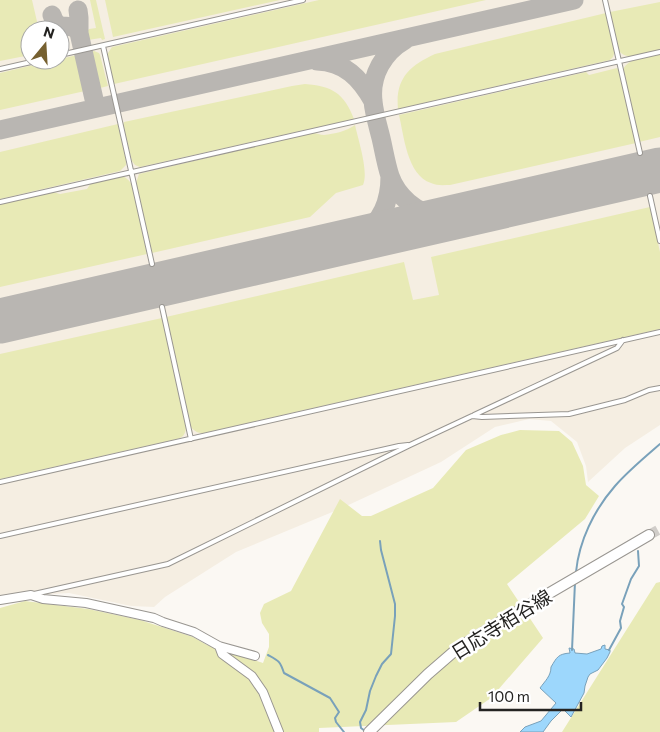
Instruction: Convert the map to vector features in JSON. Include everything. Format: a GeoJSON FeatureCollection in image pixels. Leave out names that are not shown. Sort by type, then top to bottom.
{"type":"FeatureCollection","features":[{"type":"Feature","properties":{"kind":"main road","name":"日応寺栢谷線"},"geometry":{"type":"LineString","coordinates":[[369,732],[428,674],[458,648],[649,535]]}},
{"type":"Feature","properties":{"kind":"street"},"geometry":{"type":"LineString","coordinates":[[0,600],[32,594],[37,598],[86,603],[154,618],[194,632],[219,646],[255,656]]}},
{"type":"Feature","properties":{"kind":"street"},"geometry":{"type":"LineString","coordinates":[[219,646],[222,654],[252,676],[263,692],[279,732]]}},
{"type":"Feature","properties":{"kind":"lane"},"geometry":{"type":"LineString","coordinates":[[70,53],[303,0]]}},
{"type":"Feature","properties":{"kind":"lane"},"geometry":{"type":"LineString","coordinates":[[605,0],[640,152]]}},
{"type":"Feature","properties":{"kind":"lane"},"geometry":{"type":"LineString","coordinates":[[103,46],[152,264]]}},
{"type":"Feature","properties":{"kind":"lane"},"geometry":{"type":"LineString","coordinates":[[0,202],[660,52]]}},
{"type":"Feature","properties":{"kind":"lane"},"geometry":{"type":"LineString","coordinates":[[0,69],[20,64]]}},
{"type":"Feature","properties":{"kind":"lane"},"geometry":{"type":"LineString","coordinates":[[650,196],[660,241]]}},
{"type":"Feature","properties":{"kind":"lane"},"geometry":{"type":"LineString","coordinates":[[162,307],[191,439]]}},
{"type":"Feature","properties":{"kind":"lane"},"geometry":{"type":"LineString","coordinates":[[0,482],[660,332]]}},
{"type":"Feature","properties":{"kind":"lane"},"geometry":{"type":"LineString","coordinates":[[32,594],[168,564],[410,445],[617,348],[623,340]]}},
{"type":"Feature","properties":{"kind":"lane"},"geometry":{"type":"LineString","coordinates":[[472,416],[569,414],[625,400],[660,388]]}},
{"type":"Feature","properties":{"kind":"lane"},"geometry":{"type":"LineString","coordinates":[[0,536],[380,450],[410,445]]}},
{"type":"Feature","properties":{"kind":"shaded area"},"geometry":{"type":"Polygon","coordinates":[[[0,0],[660,0],[660,425],[625,448],[588,482],[586,466],[577,442],[551,421],[529,419],[495,427],[441,462],[342,508],[236,552],[165,597],[154,607],[131,606],[69,593],[0,597],[0,0]]]}},
{"type":"Feature","properties":{"kind":"green space"},"geometry":{"type":"Polygon","coordinates":[[[0,0],[32,0],[37,20],[20,20],[20,57],[0,61],[0,0]]]}},
{"type":"Feature","properties":{"kind":"green space"},"geometry":{"type":"Polygon","coordinates":[[[90,0],[96,0],[105,39],[88,40],[87,32],[89,29],[96,28],[90,0]]]}},
{"type":"Feature","properties":{"kind":"green space"},"geometry":{"type":"Polygon","coordinates":[[[105,0],[280,0],[113,37],[105,0]]]}},
{"type":"Feature","properties":{"kind":"green space"},"geometry":{"type":"Polygon","coordinates":[[[319,0],[486,0],[114,84],[107,56],[112,47],[319,0]]]}},
{"type":"Feature","properties":{"kind":"green space"},"geometry":{"type":"Polygon","coordinates":[[[660,2],[660,50],[636,56],[624,55],[617,47],[610,12],[660,2]]]}},
{"type":"Feature","properties":{"kind":"green space"},"geometry":{"type":"Polygon","coordinates":[[[606,13],[615,50],[610,60],[398,109],[399,89],[406,75],[418,63],[435,54],[606,13]]]}},
{"type":"Feature","properties":{"kind":"green space"},"geometry":{"type":"Polygon","coordinates":[[[94,51],[100,55],[108,86],[100,88],[91,52],[94,51]]]}},
{"type":"Feature","properties":{"kind":"green space"},"geometry":{"type":"Polygon","coordinates":[[[660,54],[660,137],[639,142],[623,70],[629,62],[660,54]]]}},
{"type":"Feature","properties":{"kind":"green space"},"geometry":{"type":"Polygon","coordinates":[[[77,55],[85,91],[0,110],[0,73],[20,68],[20,70],[70,70],[70,57],[77,55]]]}},
{"type":"Feature","properties":{"kind":"green space"},"geometry":{"type":"Polygon","coordinates":[[[617,68],[636,143],[450,185],[436,185],[423,179],[412,164],[405,144],[399,115],[586,72],[589,75],[617,68]]]}},
{"type":"Feature","properties":{"kind":"green space"},"geometry":{"type":"Polygon","coordinates":[[[305,84],[323,87],[336,92],[346,103],[354,119],[140,167],[132,161],[123,125],[124,122],[305,84]]]}},
{"type":"Feature","properties":{"kind":"green space"},"geometry":{"type":"Polygon","coordinates":[[[118,124],[126,161],[126,165],[120,171],[0,199],[0,152],[118,124]]]}},
{"type":"Feature","properties":{"kind":"green space"},"geometry":{"type":"Polygon","coordinates":[[[355,125],[364,164],[365,179],[363,185],[336,193],[310,217],[152,253],[136,183],[139,174],[312,133],[324,135],[336,133],[355,125]]]}},
{"type":"Feature","properties":{"kind":"green space"},"geometry":{"type":"Polygon","coordinates":[[[122,176],[128,179],[132,185],[147,254],[0,287],[0,204],[53,192],[60,194],[87,189],[91,183],[122,176]]]}},
{"type":"Feature","properties":{"kind":"green space"},"geometry":{"type":"Polygon","coordinates":[[[650,207],[660,252],[660,329],[204,433],[197,432],[191,427],[166,317],[404,262],[413,300],[439,295],[431,257],[650,207]]]}},
{"type":"Feature","properties":{"kind":"green space"},"geometry":{"type":"Polygon","coordinates":[[[162,318],[186,428],[181,437],[0,479],[0,354],[162,318]]]}},
{"type":"Feature","properties":{"kind":"green space"},"geometry":{"type":"Polygon","coordinates":[[[520,430],[559,431],[572,442],[583,466],[586,485],[599,496],[585,519],[507,584],[543,638],[491,698],[456,722],[319,728],[319,732],[0,732],[0,608],[25,601],[88,609],[140,620],[263,663],[269,647],[269,634],[262,623],[260,613],[264,604],[291,591],[340,499],[362,516],[371,516],[433,488],[466,450],[501,435],[520,430]]]}},
{"type":"Feature","properties":{"kind":"green space"},"geometry":{"type":"Polygon","coordinates":[[[660,582],[660,732],[562,732],[656,583],[660,582]]]}},
{"type":"Feature","properties":{"kind":"water"},"geometry":{"type":"Polygon","coordinates":[[[605,645],[605,649],[610,650],[610,652],[598,670],[588,677],[584,693],[571,717],[563,709],[543,732],[520,732],[525,727],[541,721],[556,703],[540,688],[549,676],[551,667],[558,657],[570,653],[569,648],[574,649],[575,653],[587,654],[601,649],[605,645]]]}},
{"type":"Feature","properties":{"kind":"waterway"},"geometry":{"type":"LineString","coordinates":[[576,572],[584,537],[600,505],[620,480],[660,444]]}},
{"type":"Feature","properties":{"kind":"waterway"},"geometry":{"type":"LineString","coordinates":[[365,731],[361,728],[360,722],[366,710],[370,691],[376,676],[382,664],[391,654],[395,616],[395,604],[380,541]]}},
{"type":"Feature","properties":{"kind":"waterway"},"geometry":{"type":"LineString","coordinates":[[609,650],[621,628],[620,621],[624,607],[622,604],[631,579],[639,566],[638,551]]}},
{"type":"Feature","properties":{"kind":"waterway"},"geometry":{"type":"LineString","coordinates":[[572,650],[575,582]]}},
{"type":"Feature","properties":{"kind":"waterway"},"geometry":{"type":"LineString","coordinates":[[268,655],[279,662],[284,673],[330,698],[339,712],[335,718],[336,722],[344,732]]}},
{"type":"Feature","properties":{"kind":"taxiway"},"geometry":{"type":"LineString","coordinates":[[0,130],[574,0]]}},
{"type":"Feature","properties":{"kind":"taxiway"},"geometry":{"type":"LineString","coordinates":[[78,10],[79,33]]}},
{"type":"Feature","properties":{"kind":"taxiway"},"geometry":{"type":"LineString","coordinates":[[52,15],[58,24],[72,27],[79,33],[96,108]]}},
{"type":"Feature","properties":{"kind":"taxiway"},"geometry":{"type":"LineString","coordinates":[[405,40],[397,45],[380,65],[376,73],[373,91],[375,115],[390,176],[402,197],[422,211],[441,217],[461,216]]}},
{"type":"Feature","properties":{"kind":"taxiway"},"geometry":{"type":"LineString","coordinates":[[317,61],[336,64],[344,68],[357,78],[373,101]]}},
{"type":"Feature","properties":{"kind":"taxiway"},"geometry":{"type":"LineString","coordinates":[[336,244],[359,236],[375,223],[387,201],[390,176]]}},
{"type":"Feature","properties":{"kind":"runway"},"geometry":{"type":"LineString","coordinates":[[0,321],[660,170]]}},
{"type":"Feature","properties":{"kind":"tunnel"},"geometry":{"type":"LineString","coordinates":[[649,535],[660,529]]}}]}
